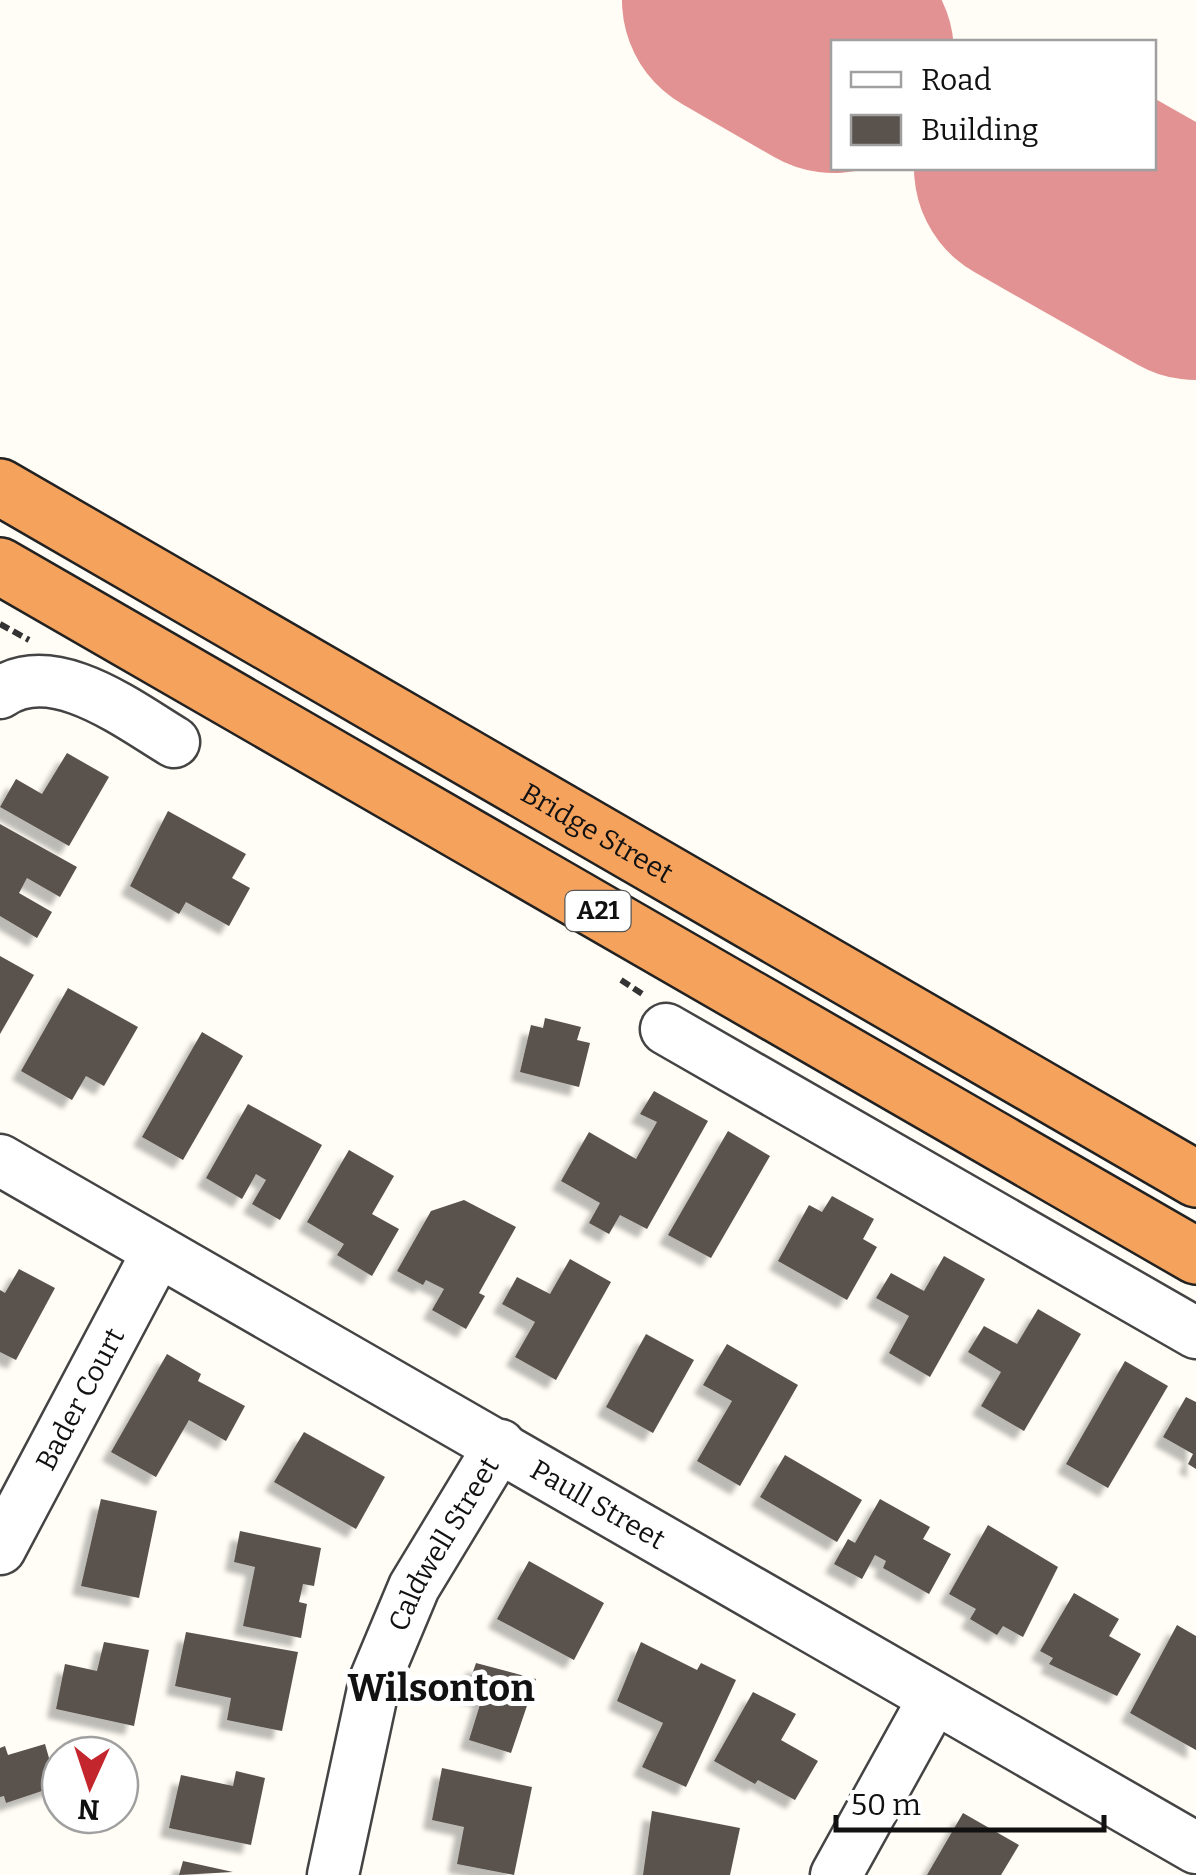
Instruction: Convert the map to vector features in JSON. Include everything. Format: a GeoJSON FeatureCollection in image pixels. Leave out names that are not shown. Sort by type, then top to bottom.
{"type":"FeatureCollection","features":[{"type":"Feature","properties":{"kind":"highway","name":"Bridge Street"},"geometry":{"type":"LineString","coordinates":[[0,487],[1196,1179]]}},
{"type":"Feature","properties":{"kind":"highway","name":"A21"},"geometry":{"type":"LineString","coordinates":[[0,566],[1196,1256]]}},
{"type":"Feature","properties":{"kind":"highway"},"geometry":{"type":"LineString","coordinates":[[583,902],[616,844]]}},
{"type":"Feature","properties":{"kind":"street"},"geometry":{"type":"LineString","coordinates":[[0,693],[28,681],[54,682],[111,704],[174,742]]}},
{"type":"Feature","properties":{"kind":"street"},"geometry":{"type":"LineString","coordinates":[[659,1015],[1196,1333]]}},
{"type":"Feature","properties":{"kind":"street","name":"Paull Street"},"geometry":{"type":"LineString","coordinates":[[0,1160],[1196,1848]]}},
{"type":"Feature","properties":{"kind":"street","name":"Bader Court"},"geometry":{"type":"LineString","coordinates":[[0,1549],[158,1251]]}},
{"type":"Feature","properties":{"kind":"street","name":"Caldwell Street"},"geometry":{"type":"LineString","coordinates":[[333,1875],[376,1680],[414,1587],[500,1445]]}},
{"type":"Feature","properties":{"kind":"street"},"geometry":{"type":"LineString","coordinates":[[836,1875],[934,1698]]}},
{"type":"Feature","properties":{"kind":"path"},"geometry":{"type":"LineString","coordinates":[[605,970],[659,1015]]}},
{"type":"Feature","properties":{"kind":"building"},"geometry":{"type":"Polygon","coordinates":[[[67,753],[109,777],[69,846],[0,807],[16,779],[42,794],[67,753]]]}},
{"type":"Feature","properties":{"kind":"building"},"geometry":{"type":"Polygon","coordinates":[[[168,811],[246,854],[232,878],[250,888],[229,926],[186,902],[179,914],[130,886],[168,811]]]}},
{"type":"Feature","properties":{"kind":"building"},"geometry":{"type":"Polygon","coordinates":[[[0,824],[77,867],[60,897],[27,878],[19,893],[52,912],[37,938],[0,916],[0,824]]]}},
{"type":"Feature","properties":{"kind":"building"},"geometry":{"type":"Polygon","coordinates":[[[0,956],[34,975],[0,1034],[0,956]]]}},
{"type":"Feature","properties":{"kind":"building"},"geometry":{"type":"Polygon","coordinates":[[[68,988],[138,1027],[104,1086],[86,1076],[72,1100],[21,1071],[68,988]]]}},
{"type":"Feature","properties":{"kind":"building"},"geometry":{"type":"Polygon","coordinates":[[[545,1018],[581,1027],[577,1040],[590,1043],[579,1087],[520,1072],[531,1025],[543,1028],[545,1018]]]}},
{"type":"Feature","properties":{"kind":"building"},"geometry":{"type":"Polygon","coordinates":[[[202,1032],[243,1056],[183,1160],[142,1137],[202,1032]]]}},
{"type":"Feature","properties":{"kind":"building"},"geometry":{"type":"Polygon","coordinates":[[[654,1091],[708,1121],[647,1229],[620,1215],[609,1234],[589,1223],[600,1203],[561,1181],[589,1132],[636,1159],[657,1122],[640,1114],[654,1091]]]}},
{"type":"Feature","properties":{"kind":"building"},"geometry":{"type":"Polygon","coordinates":[[[248,1104],[322,1145],[280,1220],[252,1204],[266,1180],[256,1174],[242,1199],[206,1178],[248,1104]]]}},
{"type":"Feature","properties":{"kind":"building"},"geometry":{"type":"Polygon","coordinates":[[[728,1131],[770,1156],[711,1258],[668,1235],[728,1131]]]}},
{"type":"Feature","properties":{"kind":"building"},"geometry":{"type":"Polygon","coordinates":[[[349,1150],[394,1176],[372,1214],[399,1229],[372,1276],[337,1255],[344,1244],[307,1222],[349,1150]]]}},
{"type":"Feature","properties":{"kind":"building"},"geometry":{"type":"Polygon","coordinates":[[[832,1196],[874,1219],[863,1239],[877,1247],[847,1300],[778,1261],[809,1205],[822,1212],[832,1196]]]}},
{"type":"Feature","properties":{"kind":"building"},"geometry":{"type":"Polygon","coordinates":[[[464,1200],[516,1227],[479,1293],[485,1296],[466,1329],[432,1310],[444,1289],[426,1280],[423,1285],[397,1271],[431,1211],[464,1200]]]}},
{"type":"Feature","properties":{"kind":"building"},"geometry":{"type":"Polygon","coordinates":[[[944,1256],[985,1279],[930,1377],[889,1353],[909,1316],[876,1298],[891,1273],[924,1291],[944,1256]]]}},
{"type":"Feature","properties":{"kind":"building"},"geometry":{"type":"Polygon","coordinates":[[[570,1259],[611,1282],[556,1380],[515,1357],[535,1322],[502,1304],[517,1277],[550,1294],[570,1259]]]}},
{"type":"Feature","properties":{"kind":"building"},"geometry":{"type":"Polygon","coordinates":[[[19,1269],[55,1288],[16,1360],[0,1352],[0,1290],[5,1293],[19,1269]]]}},
{"type":"Feature","properties":{"kind":"building"},"geometry":{"type":"Polygon","coordinates":[[[1038,1309],[1081,1334],[1024,1431],[981,1406],[1001,1372],[968,1352],[984,1326],[1017,1344],[1038,1309]]]}},
{"type":"Feature","properties":{"kind":"building"},"geometry":{"type":"Polygon","coordinates":[[[646,1334],[694,1360],[653,1433],[606,1407],[646,1334]]]}},
{"type":"Feature","properties":{"kind":"building"},"geometry":{"type":"Polygon","coordinates":[[[727,1344],[798,1385],[740,1486],[697,1461],[732,1401],[703,1385],[727,1344]]]}},
{"type":"Feature","properties":{"kind":"building"},"geometry":{"type":"Polygon","coordinates":[[[167,1354],[201,1374],[198,1381],[245,1406],[226,1441],[189,1420],[156,1477],[111,1452],[167,1354]]]}},
{"type":"Feature","properties":{"kind":"building"},"geometry":{"type":"Polygon","coordinates":[[[1125,1361],[1168,1386],[1108,1488],[1066,1464],[1125,1361]]]}},
{"type":"Feature","properties":{"kind":"building"},"geometry":{"type":"Polygon","coordinates":[[[1186,1397],[1196,1402],[1196,1469],[1188,1464],[1193,1454],[1163,1437],[1186,1397]]]}},
{"type":"Feature","properties":{"kind":"building"},"geometry":{"type":"Polygon","coordinates":[[[304,1432],[385,1477],[356,1529],[274,1482],[304,1432]]]}},
{"type":"Feature","properties":{"kind":"building"},"geometry":{"type":"Polygon","coordinates":[[[785,1455],[862,1500],[837,1542],[760,1497],[785,1455]]]}},
{"type":"Feature","properties":{"kind":"building"},"geometry":{"type":"Polygon","coordinates":[[[101,1499],[157,1511],[139,1598],[81,1586],[101,1499]]]}},
{"type":"Feature","properties":{"kind":"building"},"geometry":{"type":"Polygon","coordinates":[[[880,1499],[930,1527],[923,1539],[951,1554],[929,1594],[883,1568],[886,1561],[875,1555],[862,1579],[834,1564],[848,1539],[855,1543],[880,1499]]]}},
{"type":"Feature","properties":{"kind":"building"},"geometry":{"type":"Polygon","coordinates":[[[988,1525],[1058,1567],[1023,1637],[1003,1626],[997,1635],[970,1619],[976,1609],[949,1594],[988,1525]]]}},
{"type":"Feature","properties":{"kind":"building"},"geometry":{"type":"Polygon","coordinates":[[[240,1531],[321,1548],[314,1586],[303,1584],[299,1602],[307,1604],[301,1638],[243,1626],[255,1567],[234,1562],[240,1531]]]}},
{"type":"Feature","properties":{"kind":"building"},"geometry":{"type":"Polygon","coordinates":[[[529,1561],[604,1603],[574,1660],[497,1619],[529,1561]]]}},
{"type":"Feature","properties":{"kind":"building"},"geometry":{"type":"Polygon","coordinates":[[[1074,1593],[1119,1619],[1109,1636],[1141,1654],[1117,1696],[1049,1664],[1053,1658],[1040,1651],[1074,1593]]]}},
{"type":"Feature","properties":{"kind":"building"},"geometry":{"type":"Polygon","coordinates":[[[1177,1625],[1196,1636],[1196,1750],[1130,1713],[1177,1625]]]}},
{"type":"Feature","properties":{"kind":"building"},"geometry":{"type":"Polygon","coordinates":[[[186,1632],[298,1652],[282,1731],[227,1720],[231,1698],[175,1686],[186,1632]]]}},
{"type":"Feature","properties":{"kind":"building"},"geometry":{"type":"Polygon","coordinates":[[[104,1642],[149,1650],[134,1726],[56,1709],[65,1664],[97,1671],[104,1642]]]}},
{"type":"Feature","properties":{"kind":"building"},"geometry":{"type":"Polygon","coordinates":[[[641,1642],[697,1670],[701,1663],[736,1680],[686,1787],[642,1767],[663,1723],[617,1701],[641,1642]]]}},
{"type":"Feature","properties":{"kind":"building"},"geometry":{"type":"Polygon","coordinates":[[[476,1663],[536,1679],[511,1753],[469,1740],[482,1698],[466,1692],[476,1663]]]}},
{"type":"Feature","properties":{"kind":"building"},"geometry":{"type":"Polygon","coordinates":[[[753,1692],[796,1714],[781,1740],[818,1761],[795,1800],[714,1761],[753,1692]]]}},
{"type":"Feature","properties":{"kind":"building"},"geometry":{"type":"Polygon","coordinates":[[[40,1745],[40,1792],[6,1803],[4,1796],[0,1797],[0,1748],[5,1746],[8,1755],[40,1745]]]}},
{"type":"Feature","properties":{"kind":"building"},"geometry":{"type":"Polygon","coordinates":[[[442,1768],[532,1787],[514,1875],[457,1864],[464,1827],[432,1820],[442,1768]]]}},
{"type":"Feature","properties":{"kind":"building"},"geometry":{"type":"Polygon","coordinates":[[[236,1771],[265,1778],[251,1845],[169,1828],[181,1775],[233,1786],[236,1771]]]}},
{"type":"Feature","properties":{"kind":"building"},"geometry":{"type":"Polygon","coordinates":[[[652,1811],[740,1828],[730,1875],[643,1875],[652,1811]]]}},
{"type":"Feature","properties":{"kind":"building"},"geometry":{"type":"Polygon","coordinates":[[[963,1813],[1019,1845],[1001,1875],[927,1875],[963,1813]]]}},
{"type":"Feature","properties":{"kind":"building"},"geometry":{"type":"Polygon","coordinates":[[[183,1861],[233,1872],[179,1875],[183,1861]]]}},
{"type":"Feature","properties":{"kind":"runway"},"geometry":{"type":"LineString","coordinates":[[742,0],[831,51]]}},
{"type":"Feature","properties":{"kind":"runway"},"geometry":{"type":"LineString","coordinates":[[1038,170],[1196,260]]}},
{"type":"Feature","properties":{"kind":"district","name":"Wilsonton"},"geometry":{"type":"Point","coordinates":[441,1688]}}]}
